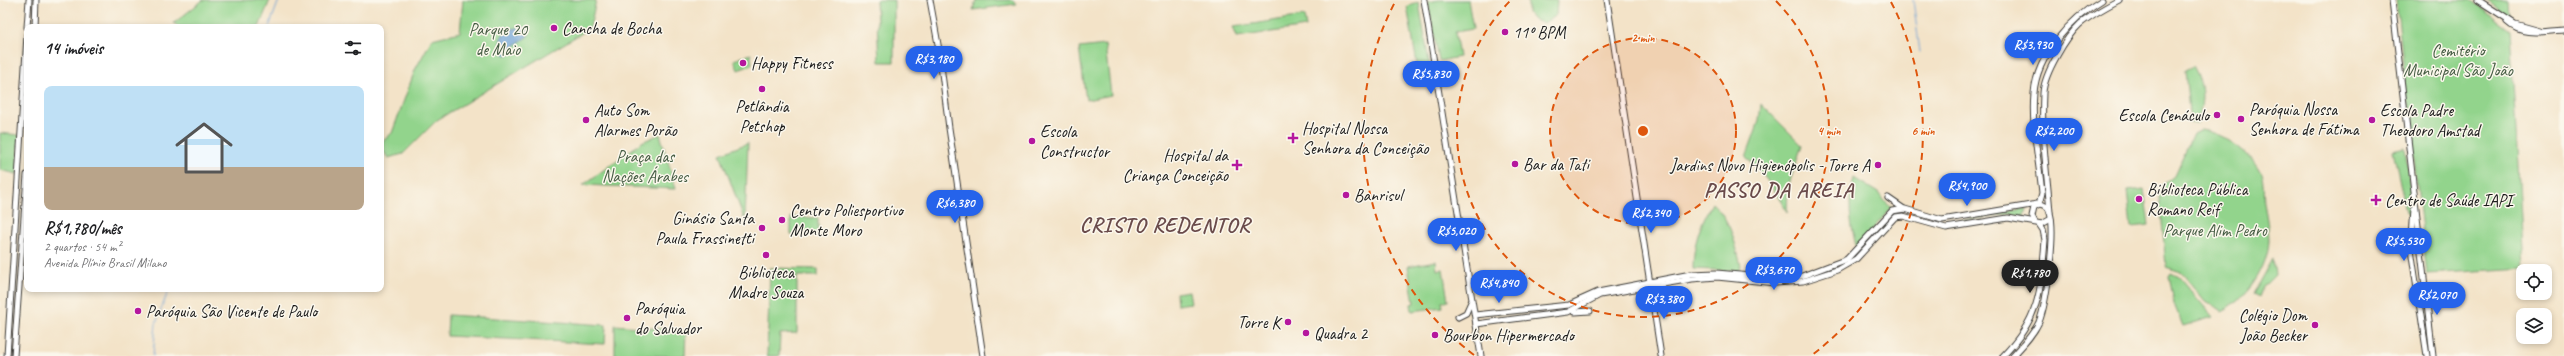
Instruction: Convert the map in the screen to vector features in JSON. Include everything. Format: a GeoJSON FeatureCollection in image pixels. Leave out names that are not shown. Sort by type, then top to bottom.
{"type":"FeatureCollection","features":[{"type":"Feature","properties":{"kind":"main road"},"geometry":{"type":"LineString","coordinates":[[27,24],[29,0]]}},
{"type":"Feature","properties":{"kind":"main road"},"geometry":{"type":"LineString","coordinates":[[35,24],[36,0]]}},
{"type":"Feature","properties":{"kind":"main road"},"geometry":{"type":"LineString","coordinates":[[930,0],[940,50],[949,128],[983,356]]}},
{"type":"Feature","properties":{"kind":"main road"},"geometry":{"type":"LineString","coordinates":[[1424,0],[1475,315],[1480,356]]}},
{"type":"Feature","properties":{"kind":"main road"},"geometry":{"type":"LineString","coordinates":[[1606,0],[1661,356]]}},
{"type":"Feature","properties":{"kind":"main road"},"geometry":{"type":"LineString","coordinates":[[2003,356],[2020,338],[2038,303],[2045,240],[2043,230],[2037,223],[2032,213],[2038,204],[2042,193],[2034,93],[2043,66],[2053,45],[2076,17],[2102,0]]}},
{"type":"Feature","properties":{"kind":"main road"},"geometry":{"type":"LineString","coordinates":[[2013,356],[2028,340],[2045,306],[2049,277],[2050,212],[2043,92],[2054,62],[2074,30],[2080,24],[2119,0]]}},
{"type":"Feature","properties":{"kind":"main road"},"geometry":{"type":"LineString","coordinates":[[2392,0],[2433,356]]}},
{"type":"Feature","properties":{"kind":"main road"},"geometry":{"type":"LineString","coordinates":[[2478,0],[2500,16],[2521,27],[2540,31],[2564,30]]}},
{"type":"Feature","properties":{"kind":"main road"},"geometry":{"type":"LineString","coordinates":[[7,356],[24,83]]}},
{"type":"Feature","properties":{"kind":"main road"},"geometry":{"type":"LineString","coordinates":[[2034,93],[2043,92]]}},
{"type":"Feature","properties":{"kind":"main road"},"geometry":{"type":"LineString","coordinates":[[2414,190],[2410,241],[2427,356]]}},
{"type":"Feature","properties":{"kind":"main road"},"geometry":{"type":"LineString","coordinates":[[1888,198],[1905,209],[1942,220],[2038,204],[2045,205],[2050,212]]}},
{"type":"Feature","properties":{"kind":"main road"},"geometry":{"type":"LineString","coordinates":[[1568,312],[1600,295],[1691,274],[1716,272],[1776,278],[1802,276],[1847,258],[1889,214],[1896,210],[1905,209]]}},
{"type":"Feature","properties":{"kind":"main road"},"geometry":{"type":"LineString","coordinates":[[1475,315],[1569,306],[1592,294],[1650,284],[1710,277],[1776,283],[1803,280],[1848,264],[1856,259],[1893,218],[1900,216],[1946,228],[2008,218],[2045,224],[2050,219]]}},
{"type":"Feature","properties":{"kind":"main road"},"geometry":{"type":"LineString","coordinates":[[14,356],[24,217]]}},
{"type":"Feature","properties":{"kind":"main road"},"geometry":{"type":"LineString","coordinates":[[2410,241],[2414,235],[2418,217]]}},
{"type":"Feature","properties":{"kind":"main road"},"geometry":{"type":"LineString","coordinates":[[1458,317],[1466,313],[1472,299]]}},
{"type":"Feature","properties":{"kind":"main road"},"geometry":{"type":"LineString","coordinates":[[1476,324],[1568,312],[1590,311]]}},
{"type":"Feature","properties":{"kind":"green space"},"geometry":{"type":"Polygon","coordinates":[[[203,0],[270,0],[260,24],[174,23],[203,0]]]}},
{"type":"Feature","properties":{"kind":"green space","name":"Parque 20 de Maio"},"geometry":{"type":"Polygon","coordinates":[[[463,0],[596,0],[590,28],[437,120],[403,154],[388,158],[384,152],[384,140],[392,133],[415,70],[432,39],[460,32],[463,0]]]}},
{"type":"Feature","properties":{"kind":"green space"},"geometry":{"type":"Polygon","coordinates":[[[876,0],[894,0],[894,62],[879,62],[876,0]]]}},
{"type":"Feature","properties":{"kind":"green space"},"geometry":{"type":"Polygon","coordinates":[[[976,0],[1013,0],[1016,4],[973,10],[976,0]]]}},
{"type":"Feature","properties":{"kind":"green space"},"geometry":{"type":"Polygon","coordinates":[[[1439,0],[1468,0],[1473,29],[1455,32],[1459,57],[1439,61],[1428,2],[1439,0]]]}},
{"type":"Feature","properties":{"kind":"green space"},"geometry":{"type":"Polygon","coordinates":[[[1528,0],[1557,0],[1556,15],[1544,23],[1534,20],[1528,13],[1528,0]]]}},
{"type":"Feature","properties":{"kind":"green space","name":"Cemitério Municipal São João"},"geometry":{"type":"Polygon","coordinates":[[[2396,0],[2469,0],[2510,30],[2524,264],[2516,264],[2516,268],[2427,274],[2396,0]]]}},
{"type":"Feature","properties":{"kind":"green space"},"geometry":{"type":"Polygon","coordinates":[[[2486,0],[2508,0],[2509,17],[2486,0]]]}},
{"type":"Feature","properties":{"kind":"green space"},"geometry":{"type":"Polygon","coordinates":[[[1419,3],[1430,68],[1418,70],[1407,6],[1419,3]]]}},
{"type":"Feature","properties":{"kind":"green space"},"geometry":{"type":"Polygon","coordinates":[[[1304,16],[1306,27],[1237,37],[1233,27],[1304,16]]]}},
{"type":"Feature","properties":{"kind":"green space"},"geometry":{"type":"Polygon","coordinates":[[[1105,45],[1111,95],[1086,100],[1079,48],[1105,45]]]}},
{"type":"Feature","properties":{"kind":"green space","name":"Happy Fitness"},"geometry":{"type":"Polygon","coordinates":[[[751,54],[752,65],[738,70],[734,60],[751,54]]]}},
{"type":"Feature","properties":{"kind":"green space"},"geometry":{"type":"Polygon","coordinates":[[[2193,66],[2200,80],[2202,94],[2198,123],[2190,123],[2185,70],[2193,66]]]}},
{"type":"Feature","properties":{"kind":"green space"},"geometry":{"type":"Polygon","coordinates":[[[1761,104],[1802,145],[1788,187],[1787,212],[1769,183],[1746,157],[1759,121],[1761,104]]]}},
{"type":"Feature","properties":{"kind":"green space","name":"Parque Alim Pedro"},"geometry":{"type":"Polygon","coordinates":[[[2201,130],[2227,139],[2243,151],[2261,173],[2263,184],[2269,240],[2265,261],[2248,291],[2231,306],[2222,311],[2206,302],[2181,272],[2166,267],[2159,188],[2174,176],[2193,134],[2201,130]]]}},
{"type":"Feature","properties":{"kind":"green space"},"geometry":{"type":"Polygon","coordinates":[[[0,133],[19,135],[17,174],[0,170],[0,133]]]}},
{"type":"Feature","properties":{"kind":"green space","name":"Praça das Nações Árabes"},"geometry":{"type":"Polygon","coordinates":[[[660,134],[676,189],[583,185],[642,142],[660,134]]]}},
{"type":"Feature","properties":{"kind":"green space"},"geometry":{"type":"Polygon","coordinates":[[[748,143],[745,221],[720,154],[748,143]]]}},
{"type":"Feature","properties":{"kind":"green space"},"geometry":{"type":"Polygon","coordinates":[[[2405,147],[2413,214],[2409,225],[2393,150],[2405,147]]]}},
{"type":"Feature","properties":{"kind":"green space"},"geometry":{"type":"Polygon","coordinates":[[[1854,178],[1878,193],[1891,208],[1858,246],[1856,246],[1850,212],[1854,178]]]}},
{"type":"Feature","properties":{"kind":"green space"},"geometry":{"type":"Polygon","coordinates":[[[2144,189],[2149,225],[2131,227],[2127,191],[2144,189]]]}},
{"type":"Feature","properties":{"kind":"green space"},"geometry":{"type":"Polygon","coordinates":[[[1712,203],[1728,224],[1737,249],[1741,266],[1738,271],[1693,269],[1694,251],[1698,235],[1712,203]]]}},
{"type":"Feature","properties":{"kind":"green space"},"geometry":{"type":"Polygon","coordinates":[[[2027,208],[2025,216],[2010,214],[1948,223],[2027,208]]]}},
{"type":"Feature","properties":{"kind":"green space"},"geometry":{"type":"Polygon","coordinates":[[[791,217],[818,218],[818,235],[791,235],[791,217]]]}},
{"type":"Feature","properties":{"kind":"green space"},"geometry":{"type":"Polygon","coordinates":[[[2273,259],[2275,275],[2263,287],[2259,298],[2253,295],[2273,259]]]}},
{"type":"Feature","properties":{"kind":"green space"},"geometry":{"type":"Polygon","coordinates":[[[1436,261],[1437,270],[1443,269],[1448,301],[1442,302],[1443,307],[1412,311],[1411,304],[1414,303],[1408,266],[1436,261]]]}},
{"type":"Feature","properties":{"kind":"green space"},"geometry":{"type":"Polygon","coordinates":[[[770,268],[818,269],[818,276],[797,276],[797,333],[780,334],[779,356],[767,356],[770,268]]]}},
{"type":"Feature","properties":{"kind":"green space"},"geometry":{"type":"Polygon","coordinates":[[[2171,273],[2179,277],[2213,317],[2183,326],[2174,304],[2169,276],[2171,273]]]}},
{"type":"Feature","properties":{"kind":"green space"},"geometry":{"type":"Polygon","coordinates":[[[1189,291],[1191,303],[1177,305],[1176,293],[1189,291]]]}},
{"type":"Feature","properties":{"kind":"green space"},"geometry":{"type":"Polygon","coordinates":[[[448,315],[606,325],[605,344],[447,336],[448,315]]]}},
{"type":"Feature","properties":{"kind":"green space"},"geometry":{"type":"Polygon","coordinates":[[[615,325],[686,331],[685,356],[615,356],[615,325]]]}},
{"type":"Feature","properties":{"kind":"water"},"geometry":{"type":"Polygon","coordinates":[[[522,27],[528,29],[528,36],[514,46],[510,54],[506,55],[501,52],[501,38],[506,30],[522,27]]]}},
{"type":"Feature","properties":{"kind":"waterway"},"geometry":{"type":"LineString","coordinates":[[270,24],[279,0]]}},
{"type":"Feature","properties":{"kind":"waterway"},"geometry":{"type":"LineString","coordinates":[[1913,0],[1920,52]]}},
{"type":"Feature","properties":{"kind":"waterway"},"geometry":{"type":"LineString","coordinates":[[153,356],[156,323],[168,292]]}},
{"type":"Feature","properties":{"kind":"place","name":"Cancha de Bocha"},"geometry":{"type":"Point","coordinates":[554,28]}},
{"type":"Feature","properties":{"kind":"place","name":"11º BPM"},"geometry":{"type":"Point","coordinates":[1505,32]}},
{"type":"Feature","properties":{"kind":"place","name":"Happy Fitness"},"geometry":{"type":"Point","coordinates":[743,63]}},
{"type":"Feature","properties":{"kind":"place","name":"Petlândia Petshop"},"geometry":{"type":"Point","coordinates":[762,89]}},
{"type":"Feature","properties":{"kind":"place","name":"Escola Cenáculo"},"geometry":{"type":"Point","coordinates":[2217,115]}},
{"type":"Feature","properties":{"kind":"place","name":"Paróquia Nossa Senhora de Fátima"},"geometry":{"type":"Point","coordinates":[2241,119]}},
{"type":"Feature","properties":{"kind":"place","name":"Auto Som Alarmes Porão"},"geometry":{"type":"Point","coordinates":[586,120]}},
{"type":"Feature","properties":{"kind":"place","name":"Escola Padre Theodoro Amstad"},"geometry":{"type":"Point","coordinates":[2372,120]}},
{"type":"Feature","properties":{"kind":"place","name":"Hospital Nossa Senhora da Conceição"},"geometry":{"type":"Point","coordinates":[1293,138]}},
{"type":"Feature","properties":{"kind":"place","name":"Escola Constructor"},"geometry":{"type":"Point","coordinates":[1032,141]}},
{"type":"Feature","properties":{"kind":"place","name":"Bar da Tati"},"geometry":{"type":"Point","coordinates":[1515,164]}},
{"type":"Feature","properties":{"kind":"place","name":"Hospital da Criança Conceição"},"geometry":{"type":"Point","coordinates":[1237,165]}},
{"type":"Feature","properties":{"kind":"place","name":"Jardins Novo Higienópolis - Torre A"},"geometry":{"type":"Point","coordinates":[1878,165]}},
{"type":"Feature","properties":{"kind":"place","name":"Banrisul"},"geometry":{"type":"Point","coordinates":[1346,195]}},
{"type":"Feature","properties":{"kind":"place","name":"Biblioteca Pública Romano Reif"},"geometry":{"type":"Point","coordinates":[2139,199]}},
{"type":"Feature","properties":{"kind":"place","name":"Centro de Saúde IAPI"},"geometry":{"type":"Point","coordinates":[2376,200]}},
{"type":"Feature","properties":{"kind":"place","name":"Centro Poliesportivo Monte Moro"},"geometry":{"type":"Point","coordinates":[782,220]}},
{"type":"Feature","properties":{"kind":"place","name":"Ginásio Santa Paula Frassinetti"},"geometry":{"type":"Point","coordinates":[762,228]}},
{"type":"Feature","properties":{"kind":"place","name":"Biblioteca Madre Souza"},"geometry":{"type":"Point","coordinates":[766,255]}},
{"type":"Feature","properties":{"kind":"place","name":"Paróquia São Vicente de Paulo"},"geometry":{"type":"Point","coordinates":[138,311]}},
{"type":"Feature","properties":{"kind":"place","name":"Paróquia do Salvador"},"geometry":{"type":"Point","coordinates":[627,318]}},
{"type":"Feature","properties":{"kind":"place","name":"Torre K"},"geometry":{"type":"Point","coordinates":[1288,322]}},
{"type":"Feature","properties":{"kind":"place","name":"Colégio Dom João Becker"},"geometry":{"type":"Point","coordinates":[2315,325]}},
{"type":"Feature","properties":{"kind":"place","name":"Quadra 2"},"geometry":{"type":"Point","coordinates":[1306,333]}},
{"type":"Feature","properties":{"kind":"place","name":"Bourbon Hipermercado"},"geometry":{"type":"Point","coordinates":[1435,335]}},
{"type":"Feature","properties":{"kind":"district","name":"PASSO DA AREIA"},"geometry":{"type":"Point","coordinates":[1779,190]}},
{"type":"Feature","properties":{"kind":"district","name":"CRISTO REDENTOR"},"geometry":{"type":"Point","coordinates":[1165,225]}}]}
